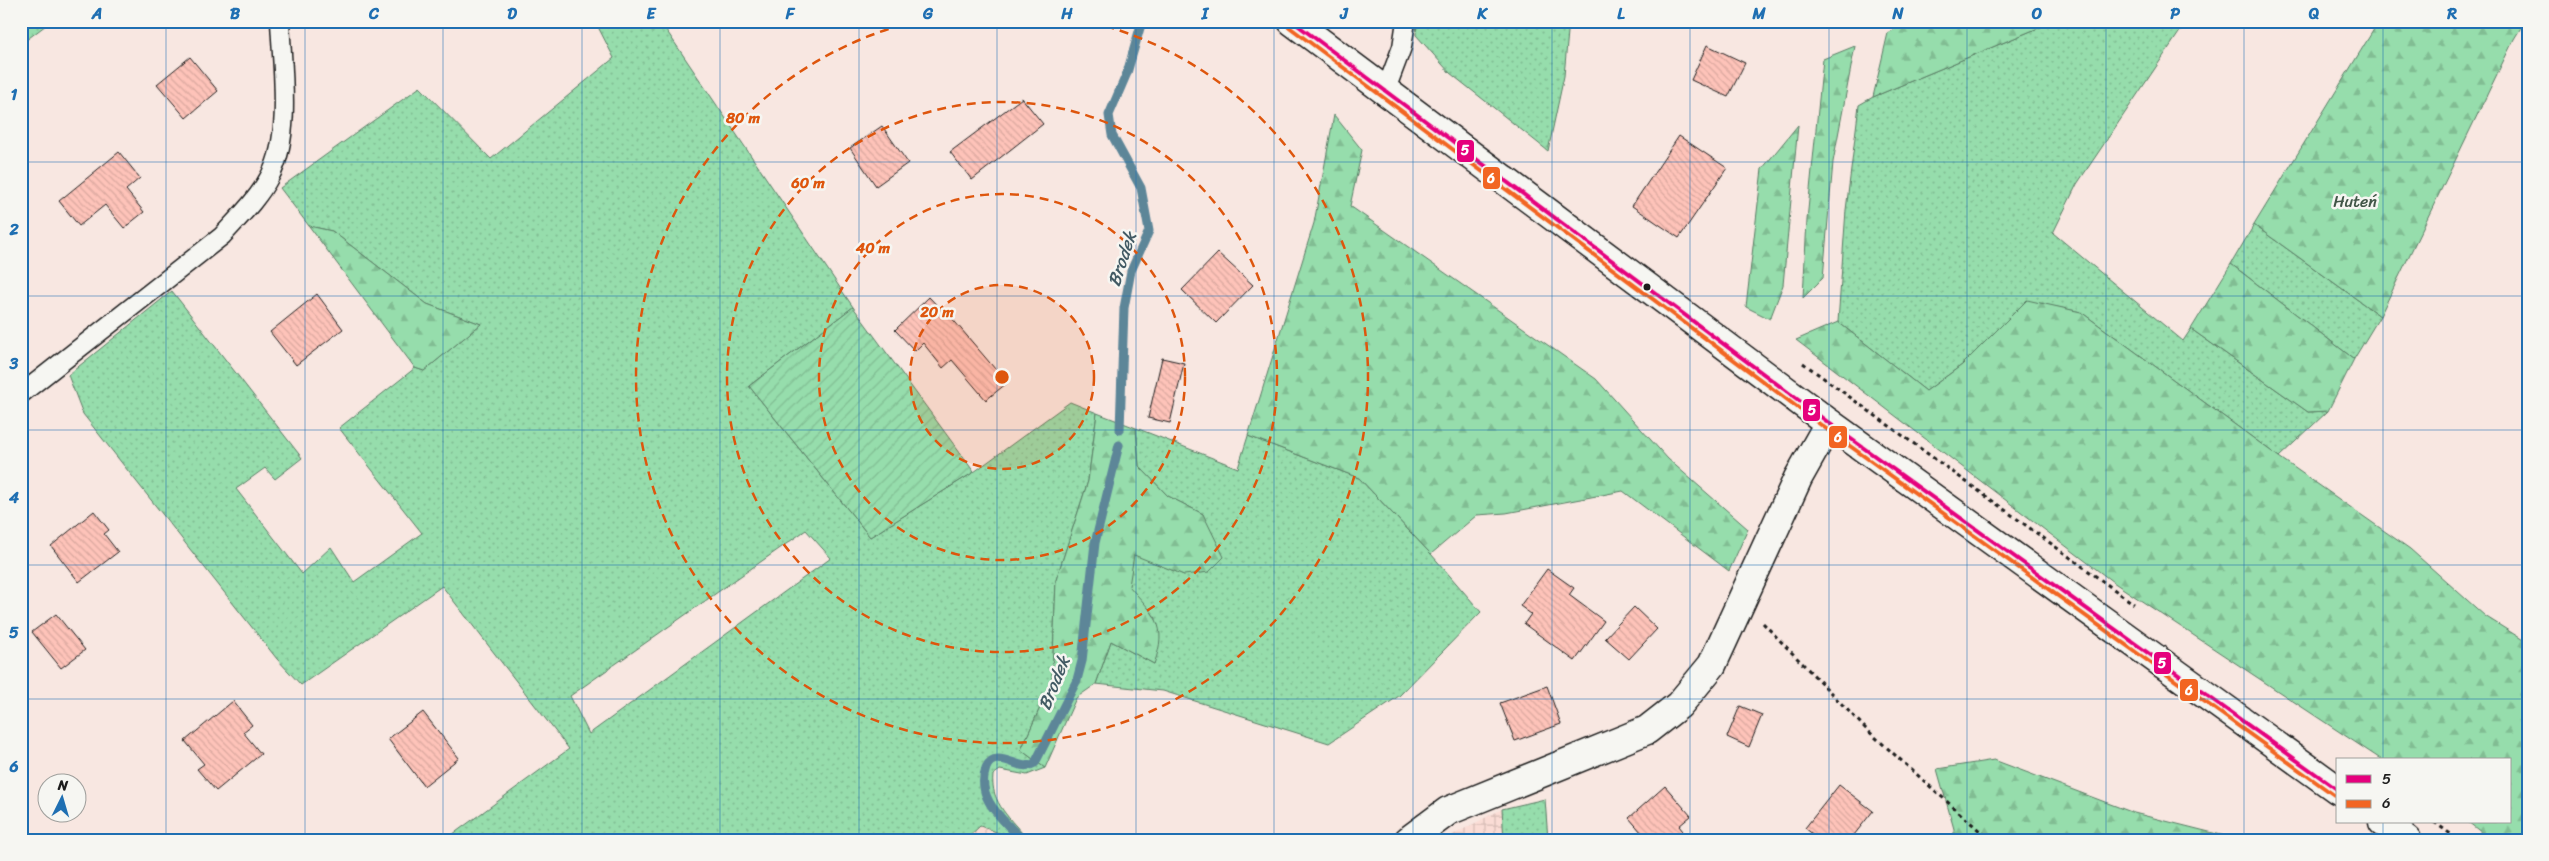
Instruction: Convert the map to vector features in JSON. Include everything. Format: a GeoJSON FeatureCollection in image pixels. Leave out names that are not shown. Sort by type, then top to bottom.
{"type":"FeatureCollection","features":[{"type":"Feature","properties":{"kind":"main road"},"geometry":{"type":"LineString","coordinates":[[1292,21],[1384,92],[1829,423],[2336,789]]}},
{"type":"Feature","properties":{"kind":"main road"},"geometry":{"type":"LineString","coordinates":[[1409,840],[1448,811],[1647,730],[1679,705],[1712,665],[1798,478],[1829,423]]}},
{"type":"Feature","properties":{"kind":"main road"},"geometry":{"type":"LineString","coordinates":[[2386,824],[2407,840]]}},
{"type":"Feature","properties":{"kind":"lane"},"geometry":{"type":"LineString","coordinates":[[21,394],[222,236],[250,206],[271,176],[280,150],[283,117],[280,21]]}},
{"type":"Feature","properties":{"kind":"lane"},"geometry":{"type":"LineString","coordinates":[[1384,92],[1402,47],[1406,21]]}},
{"type":"Feature","properties":{"kind":"path"},"geometry":{"type":"LineString","coordinates":[[1803,363],[2140,608]]}},
{"type":"Feature","properties":{"kind":"path"},"geometry":{"type":"LineString","coordinates":[[1742,601],[1866,729],[1990,840]]}},
{"type":"Feature","properties":{"kind":"path"},"geometry":{"type":"LineString","coordinates":[[2437,824],[2458,840]]}},
{"type":"Feature","properties":{"kind":"shaded area"},"geometry":{"type":"Polygon","coordinates":[[[1502,809],[1504,840],[1443,840],[1502,809]]]}},
{"type":"Feature","properties":{"kind":"shaded area"},"geometry":{"type":"Polygon","coordinates":[[[980,825],[1018,840],[965,840],[980,825]]]}},
{"type":"Feature","properties":{"kind":"green space"},"geometry":{"type":"Polygon","coordinates":[[[21,21],[49,21],[50,22],[21,44],[21,21]]]}},
{"type":"Feature","properties":{"kind":"green space"},"geometry":{"type":"Polygon","coordinates":[[[595,21],[660,21],[853,307],[749,386],[870,537],[974,472],[1070,402],[1097,413],[1088,481],[1056,580],[1052,681],[1021,750],[1045,768],[1027,775],[1000,770],[993,775],[993,785],[998,802],[1028,840],[1018,840],[980,826],[965,840],[445,840],[569,749],[442,586],[301,685],[277,659],[83,414],[68,375],[172,291],[302,458],[275,479],[265,468],[236,489],[302,574],[331,547],[354,582],[422,533],[339,428],[415,368],[424,371],[481,324],[427,304],[332,231],[309,226],[280,188],[420,87],[491,159],[614,58],[595,21]],[[806,530],[570,696],[589,734],[831,558],[806,530]]]}},
{"type":"Feature","properties":{"kind":"green space"},"geometry":{"type":"Polygon","coordinates":[[[1417,21],[1569,21],[1564,76],[1548,151],[1450,73],[1416,35],[1417,21]]]}},
{"type":"Feature","properties":{"kind":"green space"},"geometry":{"type":"Polygon","coordinates":[[[1909,21],[2055,21],[1873,97],[1888,33],[1909,21]]]}},
{"type":"Feature","properties":{"kind":"green space"},"geometry":{"type":"Polygon","coordinates":[[[2055,21],[2187,21],[2077,184],[2053,233],[2183,341],[2191,329],[2308,412],[2328,411],[2279,457],[2081,312],[2027,301],[1962,365],[1926,391],[1838,322],[1846,210],[1859,105],[1873,97],[2055,21]]]}},
{"type":"Feature","properties":{"kind":"green space","name":"Huteń"},"geometry":{"type":"Polygon","coordinates":[[[2379,21],[2525,21],[2514,39],[2380,316],[2254,225],[2379,21]]]}},
{"type":"Feature","properties":{"kind":"green space"},"geometry":{"type":"Polygon","coordinates":[[[1855,46],[1833,162],[1823,278],[1803,298],[1807,220],[1823,59],[1855,46]]]}},
{"type":"Feature","properties":{"kind":"green space"},"geometry":{"type":"Polygon","coordinates":[[[1334,115],[1362,150],[1350,206],[1596,379],[1668,459],[1748,529],[1729,571],[1623,491],[1506,513],[1477,515],[1431,554],[1359,478],[1248,436],[1314,223],[1334,115]]]}},
{"type":"Feature","properties":{"kind":"green space"},"geometry":{"type":"Polygon","coordinates":[[[1798,125],[1783,285],[1770,319],[1746,307],[1762,169],[1798,125]]]}},
{"type":"Feature","properties":{"kind":"green space"},"geometry":{"type":"Polygon","coordinates":[[[2254,225],[2380,316],[2354,359],[2231,264],[2254,225]]]}},
{"type":"Feature","properties":{"kind":"green space"},"geometry":{"type":"Polygon","coordinates":[[[309,226],[332,231],[427,304],[481,324],[424,371],[415,368],[309,226]]]}},
{"type":"Feature","properties":{"kind":"green space"},"geometry":{"type":"Polygon","coordinates":[[[2231,264],[2354,359],[2328,411],[2308,412],[2191,329],[2231,264]]]}},
{"type":"Feature","properties":{"kind":"green space"},"geometry":{"type":"Polygon","coordinates":[[[2027,300],[2081,312],[2279,457],[2410,549],[2485,616],[2528,643],[2528,840],[2491,840],[2471,824],[2512,824],[2512,758],[2379,758],[2113,582],[1796,340],[1838,322],[1926,391],[1962,365],[2027,300]]]}},
{"type":"Feature","properties":{"kind":"green space"},"geometry":{"type":"Polygon","coordinates":[[[853,307],[974,472],[870,537],[749,386],[853,307]]]}},
{"type":"Feature","properties":{"kind":"green space"},"geometry":{"type":"Polygon","coordinates":[[[1097,413],[1136,428],[1139,466],[1168,496],[1203,514],[1224,557],[1209,572],[1184,575],[1134,555],[1129,586],[1152,613],[1159,629],[1160,639],[1154,664],[1111,641],[1096,684],[1076,698],[1045,768],[1021,750],[1052,681],[1056,580],[1088,481],[1097,413]]]}},
{"type":"Feature","properties":{"kind":"green space"},"geometry":{"type":"Polygon","coordinates":[[[1136,428],[1238,468],[1248,436],[1359,478],[1431,554],[1481,612],[1399,696],[1329,743],[1163,691],[1096,684],[1111,641],[1154,664],[1156,618],[1128,586],[1134,554],[1184,575],[1203,514],[1168,496],[1139,466],[1136,428]]]}},
{"type":"Feature","properties":{"kind":"green space"},"geometry":{"type":"Polygon","coordinates":[[[1994,760],[2134,813],[2241,840],[1954,840],[1954,829],[1937,769],[1994,760]]]}},
{"type":"Feature","properties":{"kind":"green space"},"geometry":{"type":"Polygon","coordinates":[[[1545,799],[1548,840],[1504,840],[1502,809],[1545,799]]]}},
{"type":"Feature","properties":{"kind":"building"},"geometry":{"type":"Polygon","coordinates":[[[1707,45],[1745,63],[1728,97],[1691,80],[1707,45]]]}},
{"type":"Feature","properties":{"kind":"building"},"geometry":{"type":"Polygon","coordinates":[[[190,57],[218,91],[186,118],[157,84],[190,57]]]}},
{"type":"Feature","properties":{"kind":"building"},"geometry":{"type":"Polygon","coordinates":[[[1022,98],[1043,124],[972,180],[950,152],[1022,98]]]}},
{"type":"Feature","properties":{"kind":"building"},"geometry":{"type":"Polygon","coordinates":[[[882,126],[908,163],[876,186],[850,148],[882,126]]]}},
{"type":"Feature","properties":{"kind":"building"},"geometry":{"type":"Polygon","coordinates":[[[1679,136],[1727,168],[1679,238],[1632,206],[1679,136]]]}},
{"type":"Feature","properties":{"kind":"building"},"geometry":{"type":"Polygon","coordinates":[[[119,152],[140,178],[126,190],[144,212],[124,228],[105,205],[79,226],[59,201],[119,152]]]}},
{"type":"Feature","properties":{"kind":"building"},"geometry":{"type":"Polygon","coordinates":[[[1218,253],[1253,285],[1216,323],[1182,290],[1218,253]]]}},
{"type":"Feature","properties":{"kind":"building"},"geometry":{"type":"Polygon","coordinates":[[[317,294],[343,329],[296,365],[270,332],[317,294]]]}},
{"type":"Feature","properties":{"kind":"building"},"geometry":{"type":"Polygon","coordinates":[[[929,297],[948,317],[950,316],[1007,383],[986,400],[952,360],[943,368],[923,343],[915,351],[895,330],[929,297]]]}},
{"type":"Feature","properties":{"kind":"building"},"geometry":{"type":"Polygon","coordinates":[[[1162,358],[1184,363],[1170,423],[1148,418],[1162,358]]]}},
{"type":"Feature","properties":{"kind":"building"},"geometry":{"type":"Polygon","coordinates":[[[94,511],[109,530],[104,534],[118,552],[79,582],[51,546],[94,511]]]}},
{"type":"Feature","properties":{"kind":"building"},"geometry":{"type":"Polygon","coordinates":[[[1547,569],[1574,588],[1569,595],[1604,621],[1575,661],[1524,624],[1531,614],[1520,606],[1547,569]]]}},
{"type":"Feature","properties":{"kind":"building"},"geometry":{"type":"Polygon","coordinates":[[[1634,607],[1657,629],[1629,659],[1605,638],[1634,607]]]}},
{"type":"Feature","properties":{"kind":"building"},"geometry":{"type":"Polygon","coordinates":[[[56,614],[85,650],[61,668],[32,632],[56,614]]]}},
{"type":"Feature","properties":{"kind":"building"},"geometry":{"type":"Polygon","coordinates":[[[1547,686],[1561,724],[1515,741],[1500,703],[1547,686]]]}},
{"type":"Feature","properties":{"kind":"building"},"geometry":{"type":"Polygon","coordinates":[[[233,701],[252,725],[243,732],[261,754],[216,791],[197,769],[204,764],[185,741],[233,701]]]}},
{"type":"Feature","properties":{"kind":"building"},"geometry":{"type":"Polygon","coordinates":[[[1740,706],[1762,715],[1749,747],[1727,737],[1740,706]]]}},
{"type":"Feature","properties":{"kind":"building"},"geometry":{"type":"Polygon","coordinates":[[[423,712],[459,758],[424,786],[388,739],[423,712]]]}},
{"type":"Feature","properties":{"kind":"building"},"geometry":{"type":"Polygon","coordinates":[[[1839,785],[1873,811],[1850,840],[1820,840],[1805,828],[1839,785]]]}},
{"type":"Feature","properties":{"kind":"building"},"geometry":{"type":"Polygon","coordinates":[[[1665,786],[1691,816],[1679,826],[1690,840],[1648,840],[1629,818],[1665,786]]]}},
{"type":"Feature","properties":{"kind":"waterway","name":"Brodek"},"geometry":{"type":"LineString","coordinates":[[1120,430],[1124,308],[1131,271],[1149,231],[1141,188],[1112,135],[1109,115],[1127,73],[1142,21]]}},
{"type":"Feature","properties":{"kind":"waterway","name":"Brodek"},"geometry":{"type":"LineString","coordinates":[[1022,840],[999,816],[988,799],[984,789],[986,768],[990,762],[996,759],[1026,766],[1035,763],[1077,680],[1082,661],[1095,543],[1119,445]]}},
{"type":"Feature","properties":{"kind":"transit line","name":"5"},"geometry":{"type":"LineString","coordinates":[[1292,21],[1829,423],[2336,789]]}},
{"type":"Feature","properties":{"kind":"transit line","name":"6"},"geometry":{"type":"LineString","coordinates":[[1288,26],[1825,428],[2334,795]]}}]}
